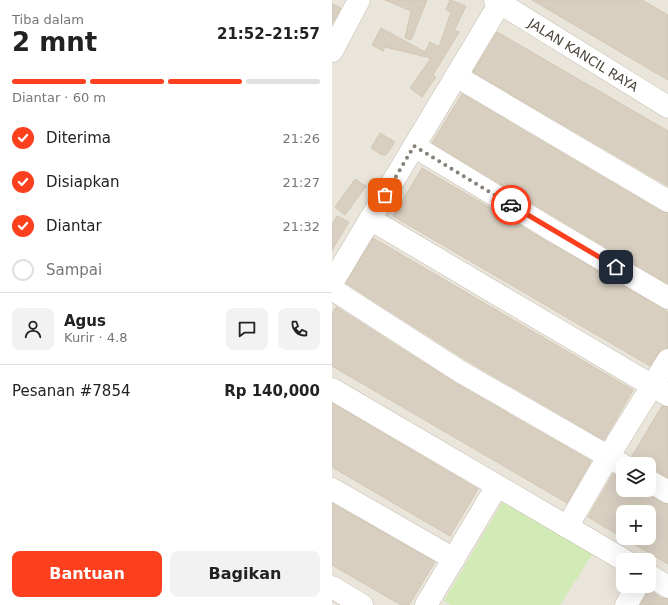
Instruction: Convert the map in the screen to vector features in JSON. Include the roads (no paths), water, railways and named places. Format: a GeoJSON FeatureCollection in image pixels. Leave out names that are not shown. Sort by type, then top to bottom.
{"type":"FeatureCollection","features":[{"type":"Feature","properties":{"kind":"street"},"geometry":{"type":"LineString","coordinates":[[332,51],[355,1]]}},
{"type":"Feature","properties":{"kind":"street"},"geometry":{"type":"LineString","coordinates":[[332,283],[456,76],[498,2]]}},
{"type":"Feature","properties":{"kind":"street","name":"JALAN KANCIL RAYA"},"geometry":{"type":"LineString","coordinates":[[498,2],[668,107]]}},
{"type":"Feature","properties":{"kind":"street"},"geometry":{"type":"LineString","coordinates":[[456,76],[668,201]]}},
{"type":"Feature","properties":{"kind":"street"},"geometry":{"type":"LineString","coordinates":[[414,146],[552,230],[668,298]]}},
{"type":"Feature","properties":{"kind":"street"},"geometry":{"type":"LineString","coordinates":[[370,219],[660,390]]}},
{"type":"Feature","properties":{"kind":"street"},"geometry":{"type":"LineString","coordinates":[[332,289],[461,372],[616,461],[567,528]]}},
{"type":"Feature","properties":{"kind":"street"},"geometry":{"type":"LineString","coordinates":[[618,457],[660,390],[668,360]]}},
{"type":"Feature","properties":{"kind":"street"},"geometry":{"type":"LineString","coordinates":[[332,389],[616,556]]}},
{"type":"Feature","properties":{"kind":"street"},"geometry":{"type":"LineString","coordinates":[[656,484],[668,492]]}},
{"type":"Feature","properties":{"kind":"street"},"geometry":{"type":"LineString","coordinates":[[426,605],[497,486]]}},
{"type":"Feature","properties":{"kind":"street"},"geometry":{"type":"LineString","coordinates":[[332,489],[454,559]]}},
{"type":"Feature","properties":{"kind":"street"},"geometry":{"type":"LineString","coordinates":[[656,579],[668,587]]}},
{"type":"Feature","properties":{"kind":"street"},"geometry":{"type":"LineString","coordinates":[[332,587],[362,605]]}},
{"type":"Feature","properties":{"kind":"street"},"geometry":{"type":"LineString","coordinates":[[626,605],[633,593]]}}]}
